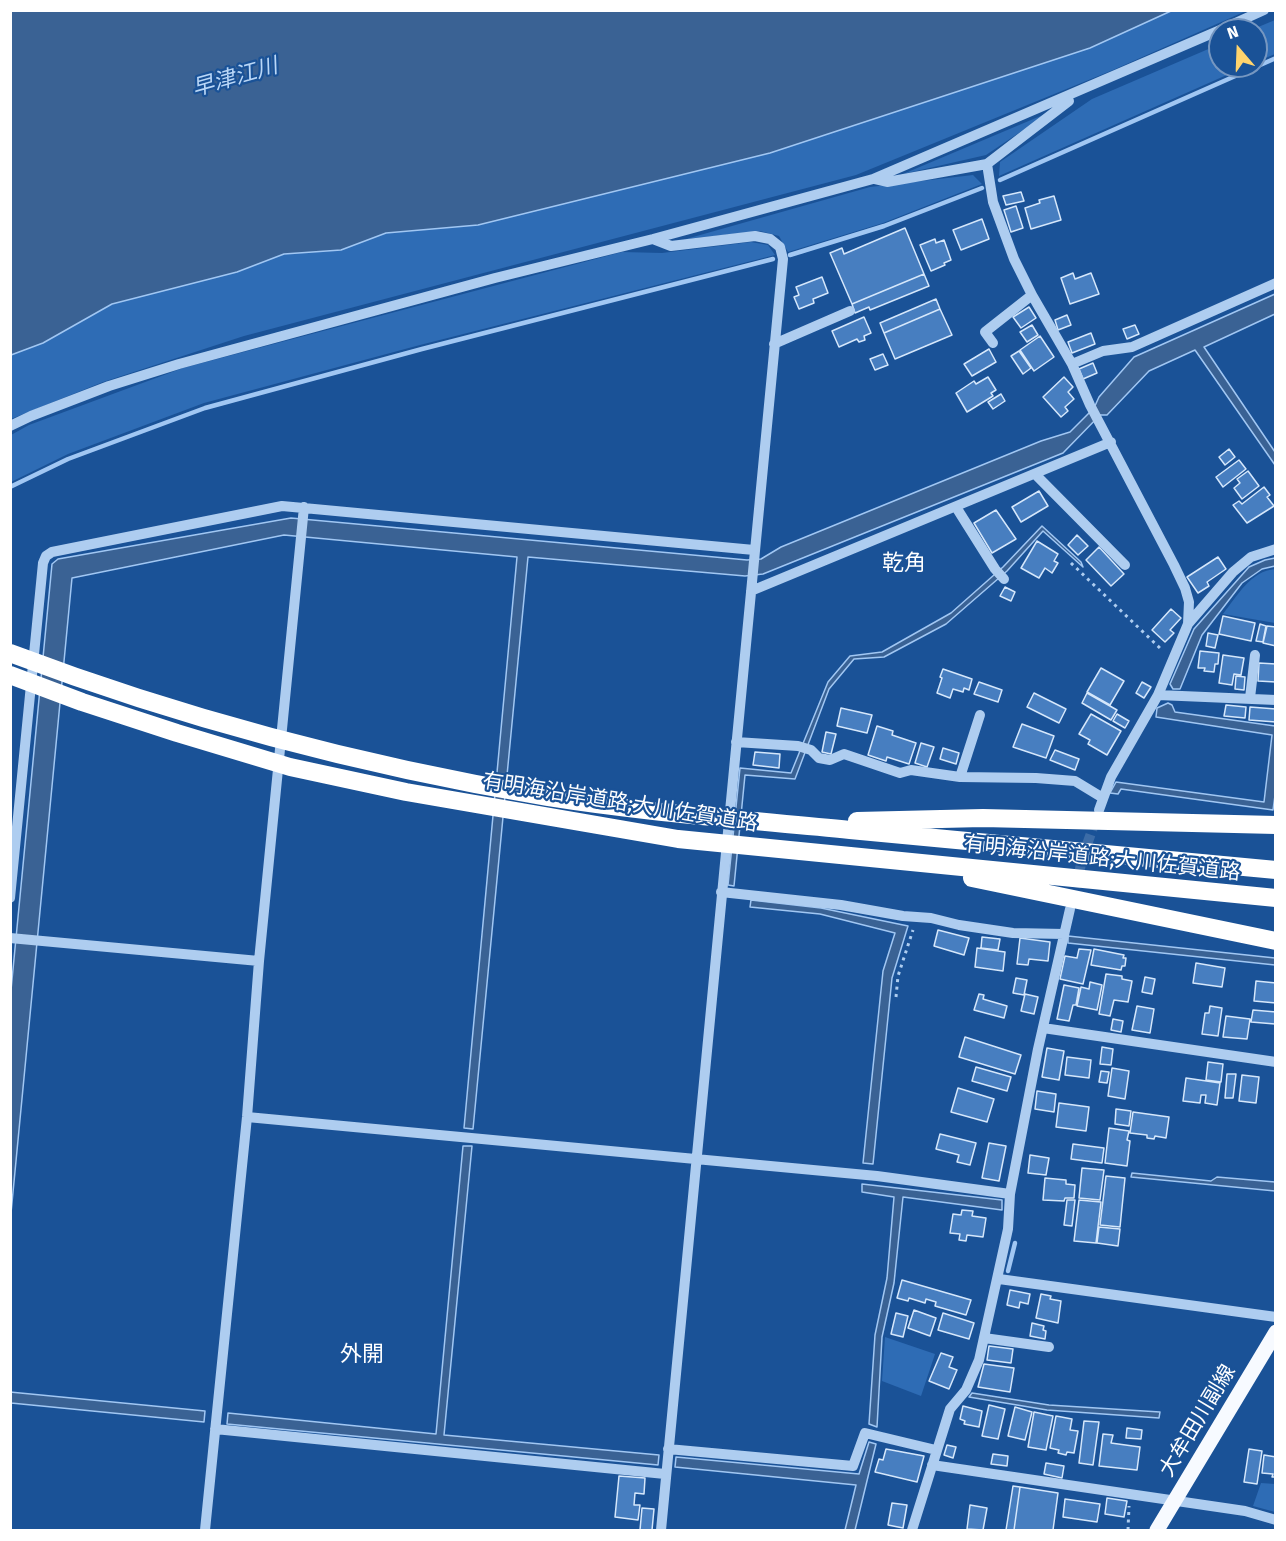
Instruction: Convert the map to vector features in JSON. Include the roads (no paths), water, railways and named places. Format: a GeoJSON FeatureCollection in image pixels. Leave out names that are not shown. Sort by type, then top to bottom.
{"type":"FeatureCollection","features":[{"type":"Feature","properties":{"kind":"highway","name":"有明海沿岸道路;大川佐賀道路"},"geometry":{"type":"LineString","coordinates":[[10,653],[81,680],[297,745],[410,771],[550,797],[758,821],[1275,870]]}},
{"type":"Feature","properties":{"kind":"highway","name":"有明海沿岸道路;大川佐賀道路"},"geometry":{"type":"LineString","coordinates":[[10,675],[82,702],[177,733],[302,769],[406,792],[678,839],[1275,898]]}},
{"type":"Feature","properties":{"kind":"highway"},"geometry":{"type":"LineString","coordinates":[[790,824],[983,818],[1275,825]]}},
{"type":"Feature","properties":{"kind":"highway"},"geometry":{"type":"LineString","coordinates":[[799,851],[962,876],[1275,941]]}},
{"type":"Feature","properties":{"kind":"main road","name":"大牟田川副線"},"geometry":{"type":"LineString","coordinates":[[1157,1530],[1275,1332]]}},
{"type":"Feature","properties":{"kind":"street"},"geometry":{"type":"LineString","coordinates":[[1246,18],[1264,10]]}},
{"type":"Feature","properties":{"kind":"street"},"geometry":{"type":"LineString","coordinates":[[10,426],[109,386],[179,364],[484,280],[653,239],[873,179],[1208,35]]}},
{"type":"Feature","properties":{"kind":"street"},"geometry":{"type":"LineString","coordinates":[[873,179],[887,182],[987,164],[1082,91]]}},
{"type":"Feature","properties":{"kind":"street"},"geometry":{"type":"LineString","coordinates":[[987,164],[993,202],[1014,259],[1032,296],[1072,364],[1090,405],[1185,588],[1189,602],[1188,624]]}},
{"type":"Feature","properties":{"kind":"street"},"geometry":{"type":"LineString","coordinates":[[653,239],[670,246],[755,236],[770,239],[780,248],[783,259],[661,1530]]}},
{"type":"Feature","properties":{"kind":"street"},"geometry":{"type":"LineString","coordinates":[[1072,364],[1103,351],[1132,347],[1275,283]]}},
{"type":"Feature","properties":{"kind":"street"},"geometry":{"type":"LineString","coordinates":[[993,343],[985,332],[1032,296]]}},
{"type":"Feature","properties":{"kind":"street"},"geometry":{"type":"LineString","coordinates":[[774,344],[850,311]]}},
{"type":"Feature","properties":{"kind":"street"},"geometry":{"type":"LineString","coordinates":[[752,585],[956,507],[1111,442]]}},
{"type":"Feature","properties":{"kind":"street"},"geometry":{"type":"LineString","coordinates":[[1035,474],[1125,565]]}},
{"type":"Feature","properties":{"kind":"street"},"geometry":{"type":"LineString","coordinates":[[10,898],[43,563],[46,556],[52,552],[282,506],[754,552]]}},
{"type":"Feature","properties":{"kind":"street"},"geometry":{"type":"LineString","coordinates":[[205,1530],[247,1117],[259,961],[304,507]]}},
{"type":"Feature","properties":{"kind":"street"},"geometry":{"type":"LineString","coordinates":[[956,507],[995,569],[1004,579]]}},
{"type":"Feature","properties":{"kind":"street"},"geometry":{"type":"LineString","coordinates":[[1099,810],[1111,777],[1158,695],[1188,624],[1233,572],[1251,557],[1275,549]]}},
{"type":"Feature","properties":{"kind":"street"},"geometry":{"type":"LineString","coordinates":[[1250,698],[1255,655]]}},
{"type":"Feature","properties":{"kind":"street"},"geometry":{"type":"LineString","coordinates":[[1158,695],[1275,700]]}},
{"type":"Feature","properties":{"kind":"street"},"geometry":{"type":"LineString","coordinates":[[960,777],[980,715]]}},
{"type":"Feature","properties":{"kind":"street"},"geometry":{"type":"LineString","coordinates":[[736,742],[798,746],[811,750],[819,758],[830,760],[844,754],[900,773],[911,770],[960,777],[1036,778],[1075,782],[1103,798]]}},
{"type":"Feature","properties":{"kind":"street"},"geometry":{"type":"LineString","coordinates":[[722,892],[841,905],[1013,933],[1064,934]]}},
{"type":"Feature","properties":{"kind":"street"},"geometry":{"type":"LineString","coordinates":[[912,1530],[950,1409],[966,1390],[984,1338],[999,1279],[1008,1229],[1011,1194],[1043,1028],[1070,909]]}},
{"type":"Feature","properties":{"kind":"street"},"geometry":{"type":"LineString","coordinates":[[10,938],[259,961]]}},
{"type":"Feature","properties":{"kind":"street"},"geometry":{"type":"LineString","coordinates":[[1043,1028],[1275,1062]]}},
{"type":"Feature","properties":{"kind":"street"},"geometry":{"type":"LineString","coordinates":[[247,1117],[877,1176],[1011,1194]]}},
{"type":"Feature","properties":{"kind":"street"},"geometry":{"type":"LineString","coordinates":[[999,1279],[1275,1317]]}},
{"type":"Feature","properties":{"kind":"street"},"geometry":{"type":"LineString","coordinates":[[984,1338],[1049,1347]]}},
{"type":"Feature","properties":{"kind":"street"},"geometry":{"type":"LineString","coordinates":[[215,1429],[665,1474]]}},
{"type":"Feature","properties":{"kind":"street"},"geometry":{"type":"LineString","coordinates":[[668,1449],[853,1466],[865,1433],[936,1450]]}},
{"type":"Feature","properties":{"kind":"street"},"geometry":{"type":"LineString","coordinates":[[932,1465],[1245,1511],[1275,1520]]}},
{"type":"Feature","properties":{"kind":"water","name":"早津江川"},"geometry":{"type":"Polygon","coordinates":[[[11,10],[1171,11],[1090,48],[770,153],[478,225],[386,233],[341,250],[284,254],[237,272],[112,304],[43,343],[11,355],[11,10]]]}},
{"type":"Feature","properties":{"kind":"water"},"geometry":{"type":"Polygon","coordinates":[[[1275,294],[1275,314],[1204,347],[1275,452],[1275,465],[1195,350],[1149,371],[1107,415],[1100,415],[1063,453],[763,574],[745,576],[528,557],[473,1129],[464,1128],[517,557],[284,535],[72,578],[11,1213],[11,990],[52,564],[58,559],[291,518],[747,560],[761,559],[781,547],[1041,441],[1070,432],[1094,408],[1099,397],[1134,357],[1275,294]]]}},
{"type":"Feature","properties":{"kind":"water"},"geometry":{"type":"Polygon","coordinates":[[[1042,526],[1081,562],[1083,567],[1043,531],[1007,571],[946,624],[884,657],[854,659],[829,689],[795,779],[745,775],[734,886],[728,885],[740,768],[791,773],[828,682],[850,656],[882,652],[951,613],[1003,567],[1042,526]]]}},
{"type":"Feature","properties":{"kind":"water"},"geometry":{"type":"Polygon","coordinates":[[[1275,558],[1275,566],[1262,569],[1242,583],[1202,635],[1180,689],[1173,689],[1170,684],[1194,629],[1249,567],[1275,558]]]}},
{"type":"Feature","properties":{"kind":"water"},"geometry":{"type":"Polygon","coordinates":[[[1168,703],[1172,705],[1175,712],[1275,726],[1276,788],[1273,810],[1121,789],[1118,794],[1110,793],[1116,782],[1264,802],[1272,735],[1156,717],[1157,708],[1168,703]]]}},
{"type":"Feature","properties":{"kind":"water"},"geometry":{"type":"Polygon","coordinates":[[[751,900],[821,908],[908,926],[892,978],[873,1164],[863,1163],[883,971],[895,933],[820,914],[750,907],[751,900]]]}},
{"type":"Feature","properties":{"kind":"water"},"geometry":{"type":"Polygon","coordinates":[[[1068,936],[1275,958],[1275,965],[1068,943],[1068,936]]]}},
{"type":"Feature","properties":{"kind":"water"},"geometry":{"type":"Polygon","coordinates":[[[463,1146],[472,1146],[444,1435],[659,1455],[658,1465],[227,1424],[228,1413],[436,1434],[463,1146]]]}},
{"type":"Feature","properties":{"kind":"water"},"geometry":{"type":"Polygon","coordinates":[[[1132,1173],[1211,1181],[1217,1177],[1275,1182],[1275,1191],[1131,1177],[1132,1173]]]}},
{"type":"Feature","properties":{"kind":"water"},"geometry":{"type":"Polygon","coordinates":[[[862,1184],[1002,1200],[1002,1210],[903,1197],[894,1283],[882,1337],[877,1427],[869,1424],[875,1335],[887,1278],[894,1197],[862,1192],[862,1184]]]}},
{"type":"Feature","properties":{"kind":"water"},"geometry":{"type":"Polygon","coordinates":[[[10,1392],[205,1411],[204,1422],[11,1403],[10,1392]]]}},
{"type":"Feature","properties":{"kind":"water"},"geometry":{"type":"Polygon","coordinates":[[[972,1393],[1049,1405],[1160,1412],[1159,1418],[1047,1410],[969,1397],[972,1393]]]}},
{"type":"Feature","properties":{"kind":"water"},"geometry":{"type":"Polygon","coordinates":[[[869,1442],[876,1444],[855,1530],[845,1530],[856,1485],[675,1467],[676,1457],[859,1474],[869,1442]]]}},
{"type":"Feature","properties":{"kind":"waterway"},"geometry":{"type":"LineString","coordinates":[[1000,180],[1276,58]]}},
{"type":"Feature","properties":{"kind":"waterway"},"geometry":{"type":"LineString","coordinates":[[790,255],[884,226],[982,188]]}},
{"type":"Feature","properties":{"kind":"waterway"},"geometry":{"type":"LineString","coordinates":[[10,487],[68,459],[205,408],[422,349],[773,259]]}},
{"type":"Feature","properties":{"kind":"waterway"},"geometry":{"type":"LineString","coordinates":[[1008,1271],[1015,1243]]}},
{"type":"Feature","properties":{"kind":"tunnel"},"geometry":{"type":"LineString","coordinates":[[1072,902],[1083,856],[1097,816]]}},
{"type":"Feature","properties":{"kind":"district","name":"乾角"},"geometry":{"type":"Point","coordinates":[904,564]}},
{"type":"Feature","properties":{"kind":"district","name":"外開"},"geometry":{"type":"Point","coordinates":[362,1355]}}]}
